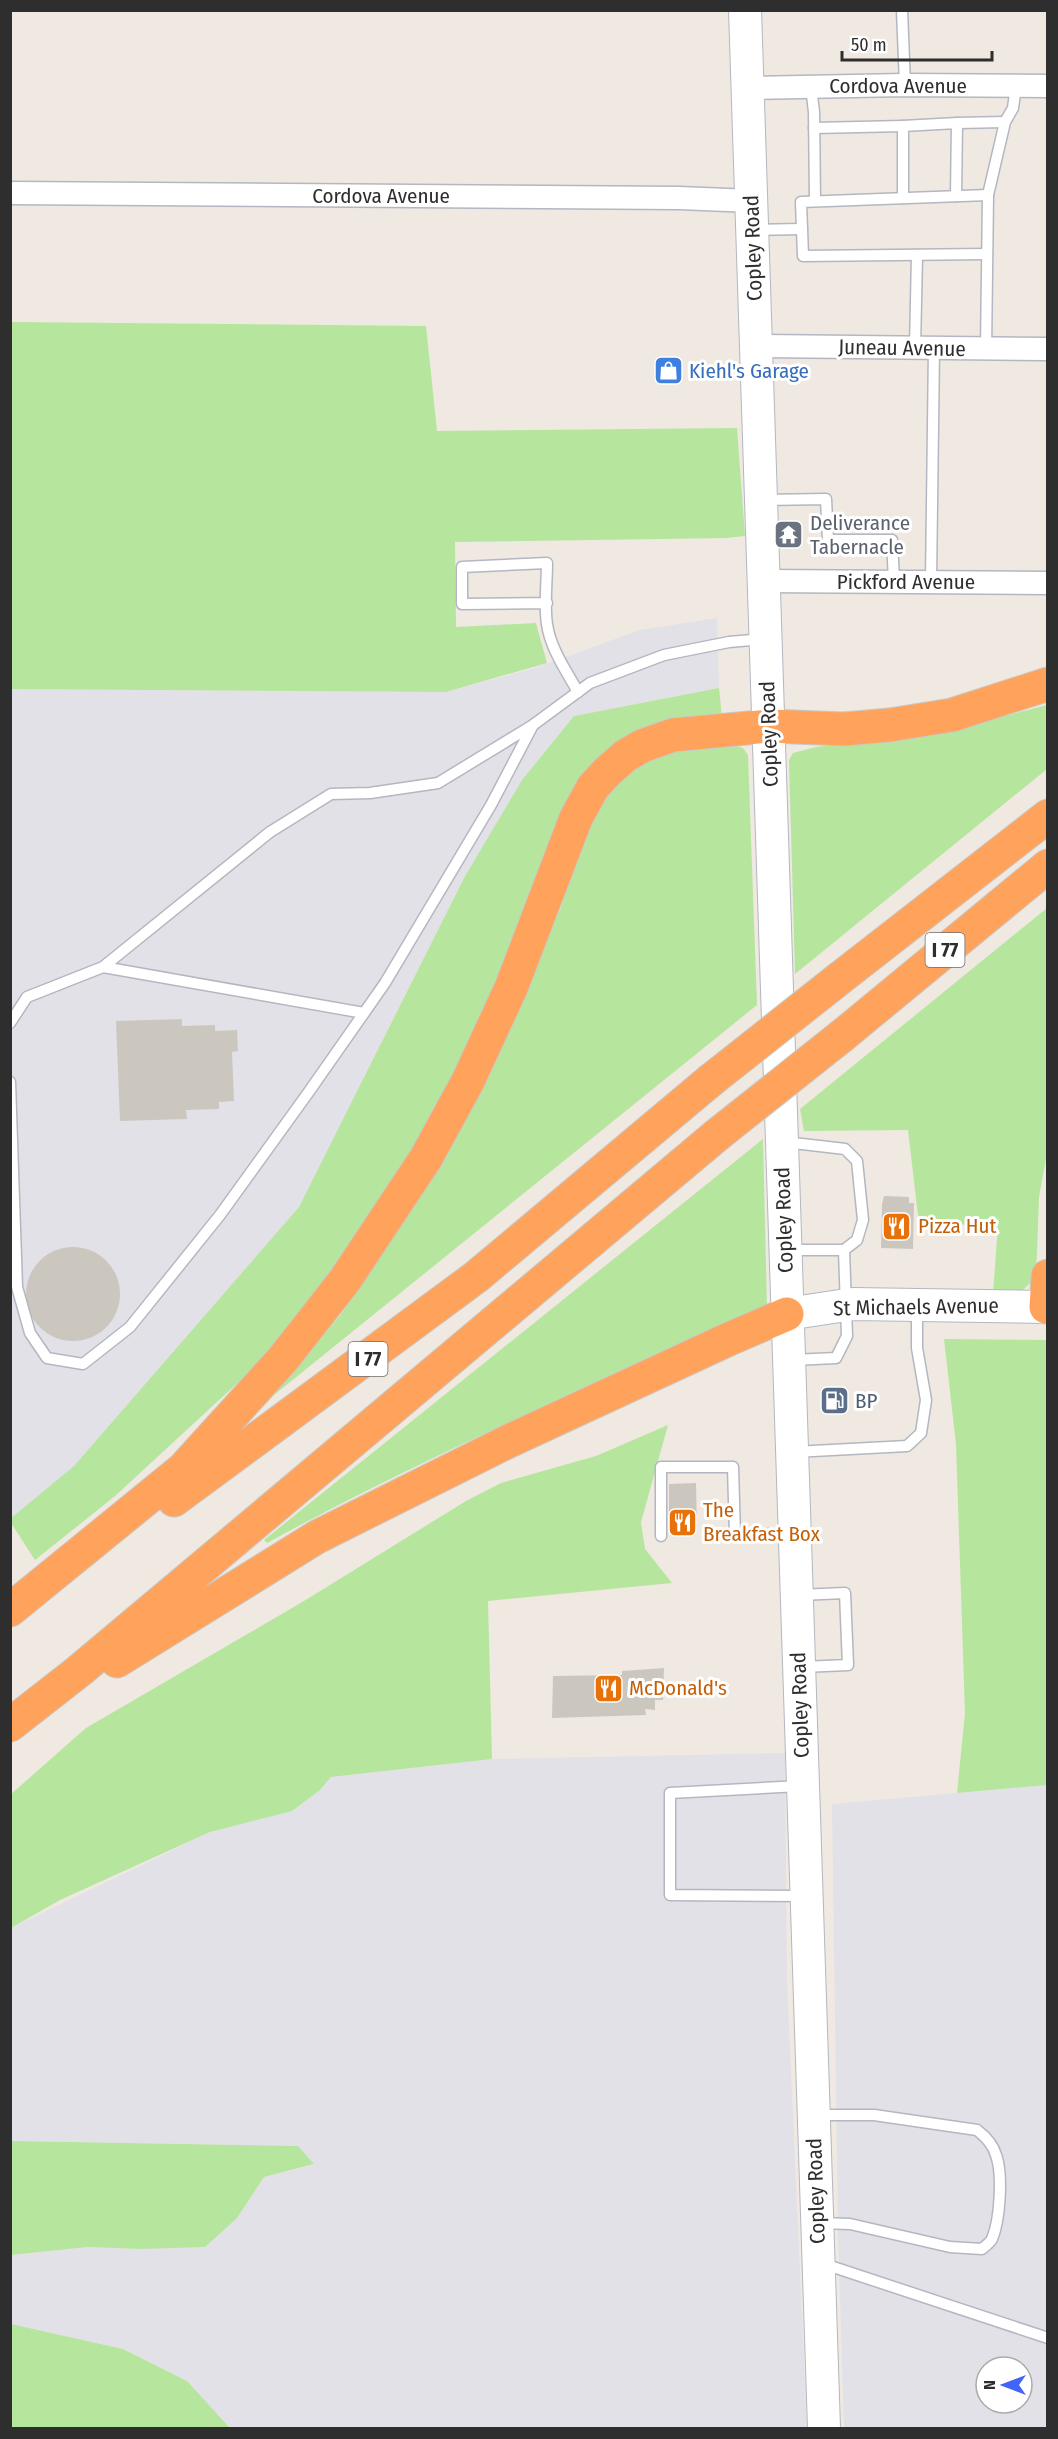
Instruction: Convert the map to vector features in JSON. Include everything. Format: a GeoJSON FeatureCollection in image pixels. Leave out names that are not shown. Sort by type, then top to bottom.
{"type":"FeatureCollection","features":[{"type":"Feature","properties":{"kind":"highway"},"geometry":{"type":"LineString","coordinates":[[10,1610],[183,1468],[283,1359],[345,1280],[426,1158],[468,1081],[511,988],[576,818],[593,787],[625,756],[658,739],[673,735],[769,726],[844,729],[921,721],[984,706],[1047,684]]}},
{"type":"Feature","properties":{"kind":"highway","name":"I 77"},"geometry":{"type":"LineString","coordinates":[[10,1619],[351,1371],[476,1277],[711,1080],[1047,816]]}},
{"type":"Feature","properties":{"kind":"highway","name":"I 77"},"geometry":{"type":"LineString","coordinates":[[10,1726],[717,1135],[843,1035],[1047,866]]}},
{"type":"Feature","properties":{"kind":"highway"},"geometry":{"type":"LineString","coordinates":[[10,1726],[317,1538],[509,1441],[787,1314]]}},
{"type":"Feature","properties":{"kind":"main road","name":"Copley Road"},"geometry":{"type":"LineString","coordinates":[[745,10],[824,2428]]}},
{"type":"Feature","properties":{"kind":"main road","name":"St Michaels Avenue"},"geometry":{"type":"LineString","coordinates":[[787,1314],[847,1305],[918,1305],[1047,1297]]}},
{"type":"Feature","properties":{"kind":"street","name":"Cordova Avenue"},"geometry":{"type":"LineString","coordinates":[[749,88],[905,85],[1047,86]]}},
{"type":"Feature","properties":{"kind":"street","name":"Cordova Avenue"},"geometry":{"type":"LineString","coordinates":[[10,193],[679,198],[752,216]]}},
{"type":"Feature","properties":{"kind":"street","name":"Juneau Avenue"},"geometry":{"type":"LineString","coordinates":[[756,346],[1047,349]]}},
{"type":"Feature","properties":{"kind":"street","name":"Pickford Avenue"},"geometry":{"type":"LineString","coordinates":[[765,581],[1047,583]]}},
{"type":"Feature","properties":{"kind":"lane"},"geometry":{"type":"LineString","coordinates":[[902,10],[905,85]]}},
{"type":"Feature","properties":{"kind":"lane"},"geometry":{"type":"LineString","coordinates":[[986,349],[988,195],[1005,122],[1012,113],[1016,86]]}},
{"type":"Feature","properties":{"kind":"lane"},"geometry":{"type":"LineString","coordinates":[[811,87],[815,201]]}},
{"type":"Feature","properties":{"kind":"lane"},"geometry":{"type":"LineString","coordinates":[[814,128],[1005,122]]}},
{"type":"Feature","properties":{"kind":"lane"},"geometry":{"type":"LineString","coordinates":[[956,196],[957,123]]}},
{"type":"Feature","properties":{"kind":"lane"},"geometry":{"type":"LineString","coordinates":[[903,126],[903,198]]}},
{"type":"Feature","properties":{"kind":"lane"},"geometry":{"type":"LineString","coordinates":[[987,254],[803,256],[801,202],[988,195]]}},
{"type":"Feature","properties":{"kind":"lane"},"geometry":{"type":"LineString","coordinates":[[752,216],[802,229]]}},
{"type":"Feature","properties":{"kind":"lane"},"geometry":{"type":"LineString","coordinates":[[916,255],[924,348],[932,582]]}},
{"type":"Feature","properties":{"kind":"lane"},"geometry":{"type":"LineString","coordinates":[[762,500],[826,499],[828,540],[892,540],[894,581]]}},
{"type":"Feature","properties":{"kind":"lane"},"geometry":{"type":"LineString","coordinates":[[547,603],[462,604],[462,567],[547,563],[547,603],[547,625],[554,646],[578,692]]}},
{"type":"Feature","properties":{"kind":"lane"},"geometry":{"type":"LineString","coordinates":[[10,1023],[27,997],[103,967],[270,832],[331,794],[370,793],[438,783],[533,725],[590,683],[664,656],[729,642],[767,639]]}},
{"type":"Feature","properties":{"kind":"lane"},"geometry":{"type":"LineString","coordinates":[[10,1082],[17,1287],[30,1333],[47,1358],[82,1364],[130,1327],[220,1215],[364,1013],[385,983],[491,805],[533,725]]}},
{"type":"Feature","properties":{"kind":"lane"},"geometry":{"type":"LineString","coordinates":[[103,967],[364,1013]]}},
{"type":"Feature","properties":{"kind":"lane"},"geometry":{"type":"LineString","coordinates":[[782,1142],[845,1149],[857,1161],[863,1220],[857,1240],[844,1250],[784,1250]]}},
{"type":"Feature","properties":{"kind":"lane"},"geometry":{"type":"LineString","coordinates":[[788,1360],[836,1358],[847,1336],[844,1250]]}},
{"type":"Feature","properties":{"kind":"lane"},"geometry":{"type":"LineString","coordinates":[[791,1452],[907,1446],[921,1433],[926,1400],[917,1348],[918,1305]]}},
{"type":"Feature","properties":{"kind":"lane"},"geometry":{"type":"LineString","coordinates":[[661,1536],[661,1467],[733,1467],[735,1536],[794,1533]]}},
{"type":"Feature","properties":{"kind":"lane"},"geometry":{"type":"LineString","coordinates":[[796,1595],[845,1593],[848,1665],[798,1667]]}},
{"type":"Feature","properties":{"kind":"lane"},"geometry":{"type":"LineString","coordinates":[[802,1786],[670,1793],[670,1895],[806,1896]]}},
{"type":"Feature","properties":{"kind":"lane"},"geometry":{"type":"LineString","coordinates":[[813,2115],[874,2115],[977,2130],[988,2139],[997,2156],[999,2181],[998,2209],[991,2241],[982,2249],[950,2247],[850,2224],[817,2223]]}},
{"type":"Feature","properties":{"kind":"lane"},"geometry":{"type":"LineString","coordinates":[[818,2262],[1047,2338]]}},
{"type":"Feature","properties":{"kind":"shaded area"},"geometry":{"type":"Polygon","coordinates":[[[717,618],[719,688],[574,716],[522,780],[464,878],[299,1207],[74,1466],[11,1518],[11,689],[446,692],[535,668],[640,630],[717,618]]]}},
{"type":"Feature","properties":{"kind":"shaded area"},"geometry":{"type":"Polygon","coordinates":[[[785,1753],[787,1982],[807,2428],[230,2428],[187,2381],[123,2349],[11,2324],[11,2255],[88,2247],[140,2249],[237,2218],[264,2177],[313,2165],[298,2146],[11,2141],[11,1928],[210,1832],[292,1811],[320,1790],[331,1777],[492,1759],[785,1753]]]}},
{"type":"Feature","properties":{"kind":"shaded area"},"geometry":{"type":"Polygon","coordinates":[[[1047,1785],[1047,2428],[844,2428],[838,2232],[832,1804],[1047,1785]]]}},
{"type":"Feature","properties":{"kind":"green space"},"geometry":{"type":"Polygon","coordinates":[[[11,322],[426,326],[437,431],[737,428],[745,536],[455,542],[456,627],[536,623],[547,663],[446,692],[11,689],[11,322]]]}},
{"type":"Feature","properties":{"kind":"green space"},"geometry":{"type":"Polygon","coordinates":[[[719,688],[722,718],[608,752],[417,1151],[268,1355],[115,1496],[35,1560],[11,1523],[11,1518],[74,1466],[299,1207],[464,878],[522,780],[574,716],[719,688]]]}},
{"type":"Feature","properties":{"kind":"green space"},"geometry":{"type":"Polygon","coordinates":[[[1047,705],[1047,769],[795,974],[789,760],[793,753],[816,747],[934,734],[1047,705]]]}},
{"type":"Feature","properties":{"kind":"green space"},"geometry":{"type":"Polygon","coordinates":[[[727,743],[743,748],[748,755],[757,1005],[269,1399],[341,1314],[392,1239],[499,1049],[561,907],[572,857],[598,800],[644,759],[676,748],[727,743]]]}},
{"type":"Feature","properties":{"kind":"green space"},"geometry":{"type":"Polygon","coordinates":[[[1047,908],[1047,1153],[1039,1197],[1036,1278],[1017,1295],[993,1294],[998,1225],[919,1224],[908,1130],[804,1131],[800,1109],[1047,908]]]}},
{"type":"Feature","properties":{"kind":"green space"},"geometry":{"type":"Polygon","coordinates":[[[763,1139],[767,1309],[742,1317],[670,1348],[419,1465],[267,1543],[264,1540],[763,1139]]]}},
{"type":"Feature","properties":{"kind":"green space"},"geometry":{"type":"Polygon","coordinates":[[[944,1339],[1047,1340],[1047,1785],[957,1793],[965,1713],[956,1444],[944,1339]]]}},
{"type":"Feature","properties":{"kind":"green space"},"geometry":{"type":"Polygon","coordinates":[[[668,1425],[641,1522],[645,1549],[672,1583],[488,1601],[492,1759],[331,1777],[320,1790],[292,1811],[210,1832],[60,1900],[11,1928],[10,1795],[86,1728],[304,1601],[466,1501],[501,1483],[596,1456],[668,1425]]]}},
{"type":"Feature","properties":{"kind":"green space"},"geometry":{"type":"Polygon","coordinates":[[[11,2141],[298,2146],[314,2164],[264,2177],[237,2218],[205,2247],[140,2249],[88,2247],[11,2255],[11,2141]]]}},
{"type":"Feature","properties":{"kind":"green space"},"geometry":{"type":"Polygon","coordinates":[[[11,2324],[123,2349],[187,2381],[230,2428],[11,2428],[11,2324]]]}},
{"type":"Feature","properties":{"kind":"building"},"geometry":{"type":"Polygon","coordinates":[[[182,1019],[182,1026],[215,1025],[215,1031],[237,1030],[238,1051],[232,1052],[234,1101],[219,1102],[219,1109],[186,1110],[187,1119],[120,1121],[116,1021],[182,1019]]]}},
{"type":"Feature","properties":{"kind":"building","name":"Pizza Hut"},"geometry":{"type":"Polygon","coordinates":[[[884,1196],[909,1197],[909,1203],[914,1203],[913,1249],[881,1248],[884,1196]]]}},
{"type":"Feature","properties":{"kind":"building"},"geometry":{"type":"Polygon","coordinates":[[[73,1247],[91,1251],[106,1261],[116,1276],[120,1294],[116,1312],[106,1327],[91,1337],[73,1341],[55,1337],[40,1327],[30,1312],[26,1294],[30,1276],[40,1261],[55,1251],[73,1247]]]}},
{"type":"Feature","properties":{"kind":"building"},"geometry":{"type":"Polygon","coordinates":[[[696,1483],[697,1531],[669,1531],[669,1484],[696,1483]]]}},
{"type":"Feature","properties":{"kind":"building","name":"McDonald's"},"geometry":{"type":"Polygon","coordinates":[[[664,1668],[663,1700],[655,1700],[655,1710],[645,1709],[646,1715],[552,1718],[553,1676],[622,1675],[622,1671],[664,1668]]]}},
{"type":"Feature","properties":{"kind":"place","name":"Kiehl's Garage"},"geometry":{"type":"Point","coordinates":[668,371]}},
{"type":"Feature","properties":{"kind":"place","name":"Deliverance Tabernacle"},"geometry":{"type":"Point","coordinates":[789,535]}},
{"type":"Feature","properties":{"kind":"place","name":"Pizza Hut"},"geometry":{"type":"Point","coordinates":[897,1226]}},
{"type":"Feature","properties":{"kind":"place","name":"BP"},"geometry":{"type":"Point","coordinates":[834,1401]}},
{"type":"Feature","properties":{"kind":"place","name":"The Breakfast Box"},"geometry":{"type":"Point","coordinates":[682,1522]}},
{"type":"Feature","properties":{"kind":"place","name":"McDonald's"},"geometry":{"type":"Point","coordinates":[608,1688]}}]}
